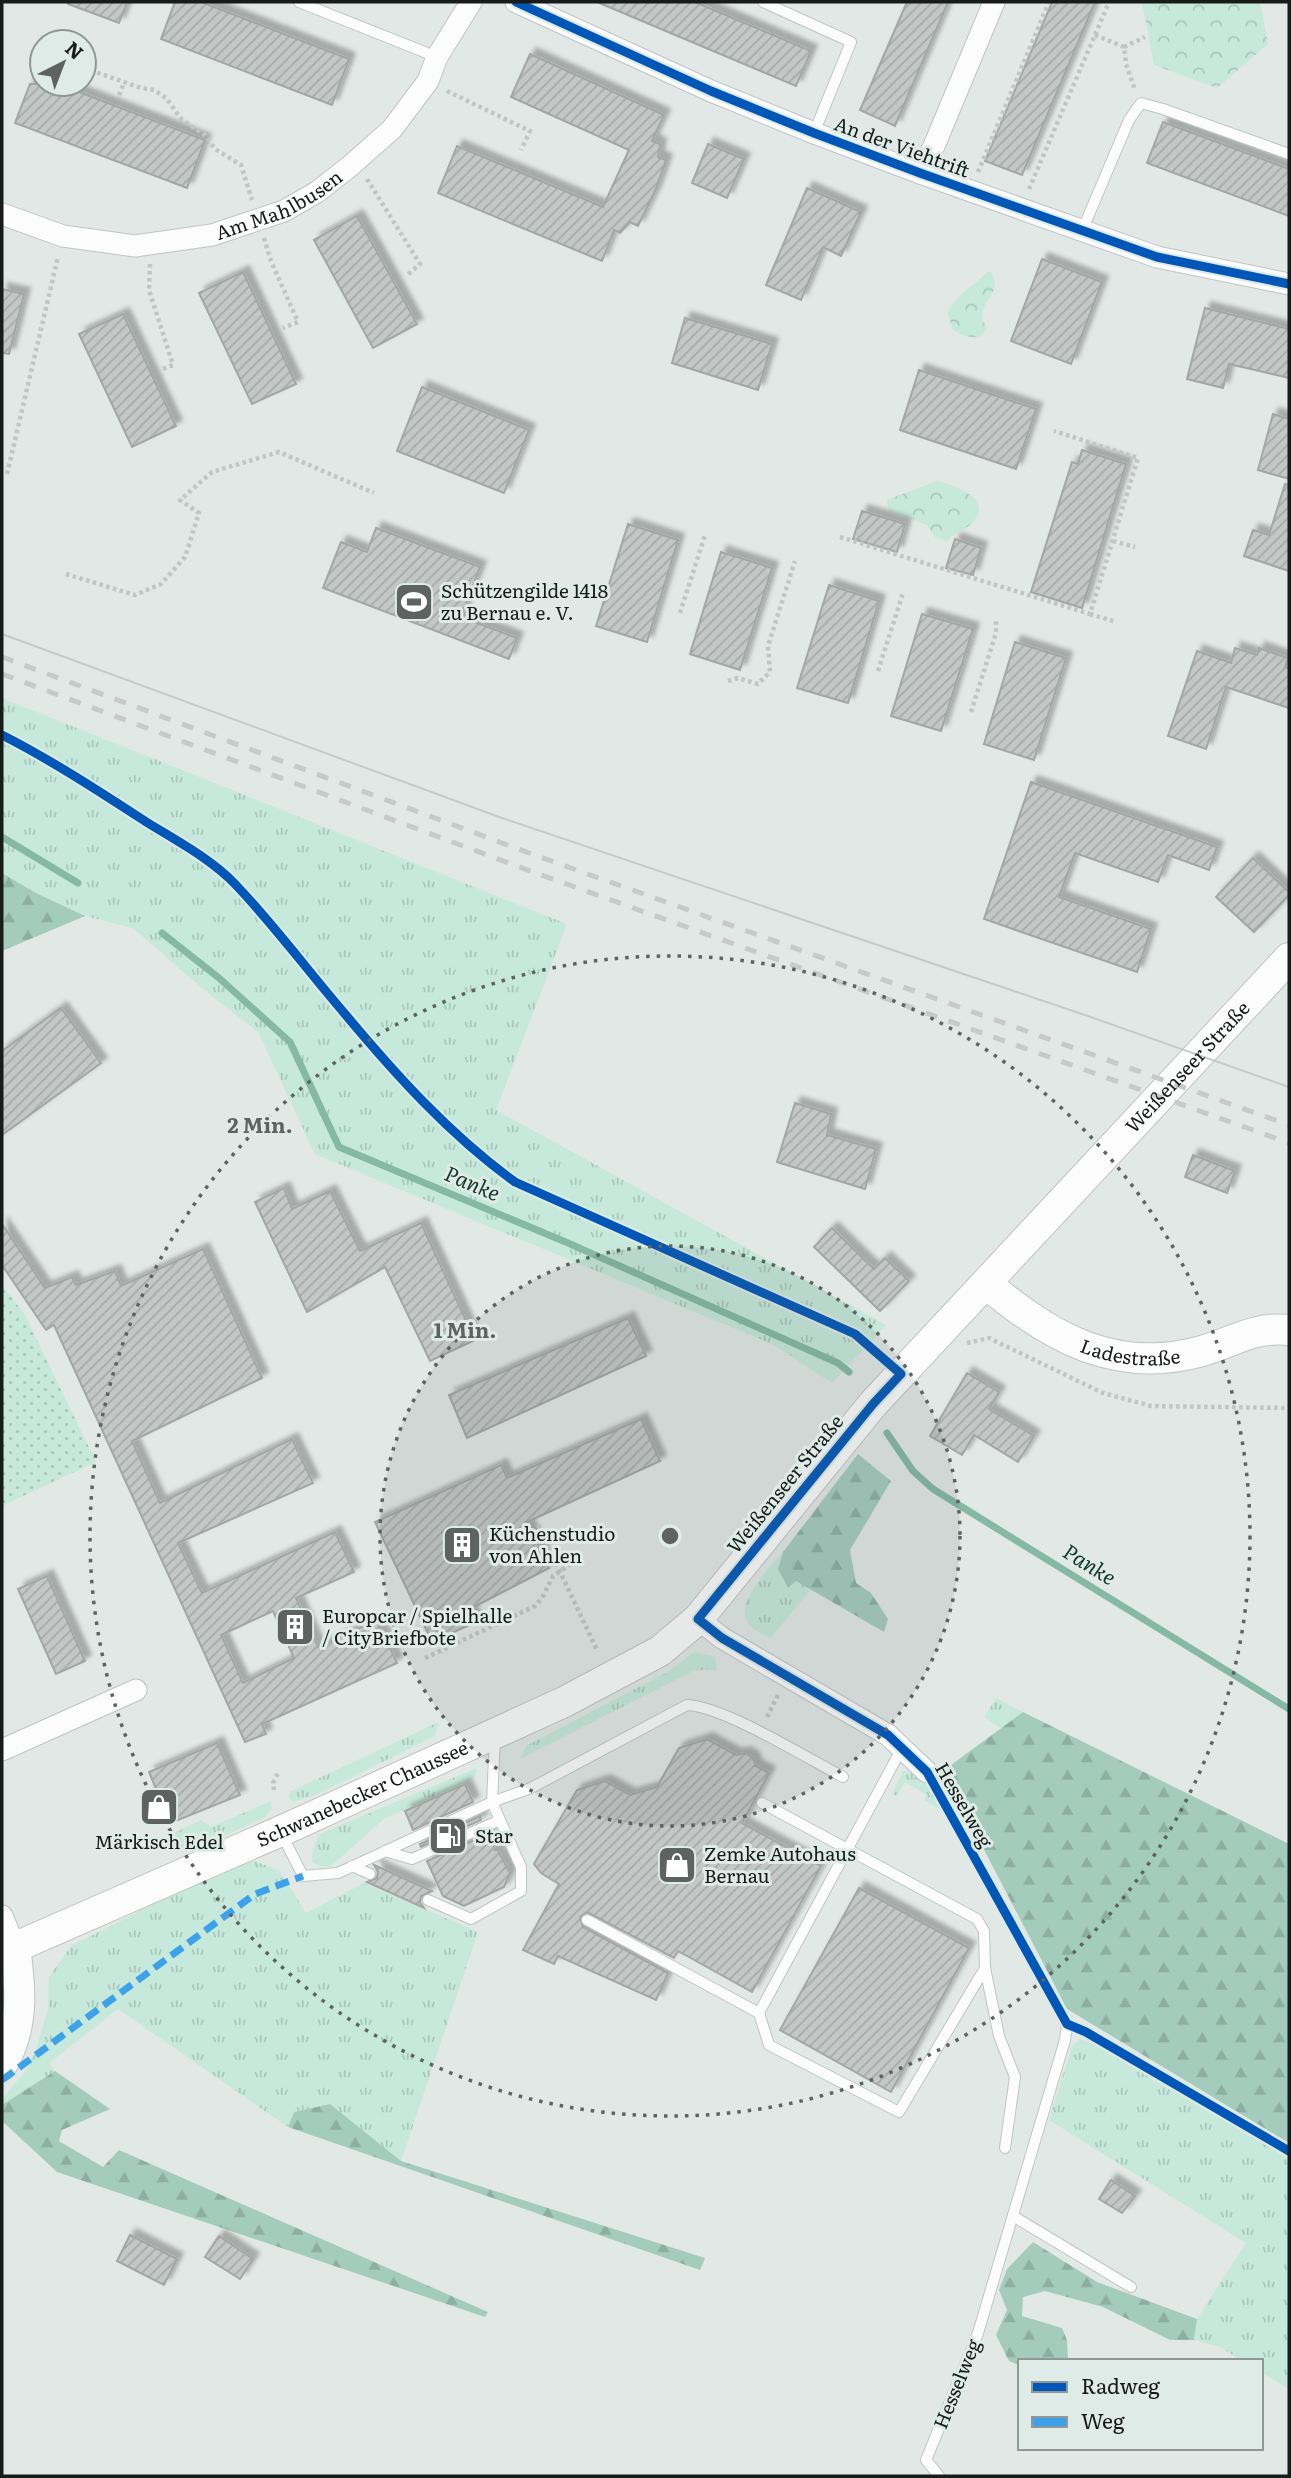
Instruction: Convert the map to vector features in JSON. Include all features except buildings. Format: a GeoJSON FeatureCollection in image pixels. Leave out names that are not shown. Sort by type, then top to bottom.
{"type":"FeatureCollection","features":[{"type":"Feature","properties":{"kind":"main road","name":"Weißenseer Straße"},"geometry":{"type":"LineString","coordinates":[[698,1619],[873,1404],[894,1368],[986,1283],[1289,958]]}},
{"type":"Feature","properties":{"kind":"main road","name":"Ladestraße"},"geometry":{"type":"LineString","coordinates":[[986,1283],[1043,1327],[1080,1346],[1118,1357],[1162,1360],[1202,1351],[1270,1328],[1289,1331]]}},
{"type":"Feature","properties":{"kind":"main road","name":"Schwanebecker Chaussee"},"geometry":{"type":"LineString","coordinates":[[8,1950],[280,1831],[588,1691],[660,1651],[698,1619]]}},
{"type":"Feature","properties":{"kind":"main road"},"geometry":{"type":"LineString","coordinates":[[2,2065],[14,2040],[21,1991],[8,1950]]}},
{"type":"Feature","properties":{"kind":"street","name":"Am Mahlbusen"},"geometry":{"type":"LineString","coordinates":[[2,214],[63,236],[135,246],[212,235],[258,221],[295,205],[349,167],[392,129],[428,81],[437,57],[471,2]]}},
{"type":"Feature","properties":{"kind":"street","name":"An der Viehtrift"},"geometry":{"type":"LineString","coordinates":[[516,2],[711,90],[920,173],[1157,257],[1289,284]]}},
{"type":"Feature","properties":{"kind":"street"},"geometry":{"type":"LineString","coordinates":[[920,173],[934,146],[994,2]]}},
{"type":"Feature","properties":{"kind":"street","name":"Hesselweg"},"geometry":{"type":"LineString","coordinates":[[698,1619],[723,1638],[888,1735],[927,1772]]}},
{"type":"Feature","properties":{"kind":"street"},"geometry":{"type":"LineString","coordinates":[[2,1750],[136,1690]]}},
{"type":"Feature","properties":{"kind":"street"},"geometry":{"type":"LineString","coordinates":[[2,1916],[8,1950]]}},
{"type":"Feature","properties":{"kind":"lane"},"geometry":{"type":"LineString","coordinates":[[299,2],[437,57]]}},
{"type":"Feature","properties":{"kind":"lane"},"geometry":{"type":"LineString","coordinates":[[763,2],[851,42],[814,133]]}},
{"type":"Feature","properties":{"kind":"lane"},"geometry":{"type":"LineString","coordinates":[[1082,231],[1129,120],[1141,103],[1163,108],[1289,154]]}},
{"type":"Feature","properties":{"kind":"lane"},"geometry":{"type":"LineString","coordinates":[[280,1831],[303,1877],[338,1873],[492,1802],[531,1788],[687,1706],[702,1706],[843,1777]]}},
{"type":"Feature","properties":{"kind":"lane"},"geometry":{"type":"LineString","coordinates":[[428,1900],[471,1919],[521,1891],[521,1867],[492,1802],[495,1733]]}},
{"type":"Feature","properties":{"kind":"lane"},"geometry":{"type":"LineString","coordinates":[[759,2013],[902,1748]]}},
{"type":"Feature","properties":{"kind":"lane","name":"Hesselweg"},"geometry":{"type":"LineString","coordinates":[[927,1772],[1067,2024],[1065,2040],[978,2333],[926,2460],[939,2476]]}},
{"type":"Feature","properties":{"kind":"lane"},"geometry":{"type":"LineString","coordinates":[[762,1803],[977,1919],[984,1931],[985,1968],[999,2036],[1015,2077],[1005,2148]]}},
{"type":"Feature","properties":{"kind":"lane"},"geometry":{"type":"LineString","coordinates":[[385,1851],[412,1859],[500,1820]]}},
{"type":"Feature","properties":{"kind":"lane"},"geometry":{"type":"LineString","coordinates":[[352,1866],[370,1874]]}},
{"type":"Feature","properties":{"kind":"lane"},"geometry":{"type":"LineString","coordinates":[[587,1920],[759,2013],[769,2045],[899,2112],[985,1968]]}},
{"type":"Feature","properties":{"kind":"lane"},"geometry":{"type":"LineString","coordinates":[[1067,2024],[1086,2032],[1289,2151]]}},
{"type":"Feature","properties":{"kind":"lane"},"geometry":{"type":"LineString","coordinates":[[1013,2216],[1131,2287]]}},
{"type":"Feature","properties":{"kind":"path"},"geometry":{"type":"LineString","coordinates":[[976,177],[1049,2]]}},
{"type":"Feature","properties":{"kind":"path"},"geometry":{"type":"LineString","coordinates":[[1021,209],[1109,2]]}},
{"type":"Feature","properties":{"kind":"path"},"geometry":{"type":"LineString","coordinates":[[1095,35],[1124,47],[1145,37]]}},
{"type":"Feature","properties":{"kind":"path"},"geometry":{"type":"LineString","coordinates":[[1124,47],[1131,83],[1141,103]]}},
{"type":"Feature","properties":{"kind":"path"},"geometry":{"type":"LineString","coordinates":[[98,73],[154,90],[166,98],[182,120],[205,135],[215,149],[241,165],[271,261],[299,322],[283,328]]}},
{"type":"Feature","properties":{"kind":"path"},"geometry":{"type":"LineString","coordinates":[[428,81],[530,131],[521,150]]}},
{"type":"Feature","properties":{"kind":"path"},"geometry":{"type":"LineString","coordinates":[[120,95],[124,83]]}},
{"type":"Feature","properties":{"kind":"path"},"geometry":{"type":"LineString","coordinates":[[349,167],[364,174],[420,264],[406,276]]}},
{"type":"Feature","properties":{"kind":"path"},"geometry":{"type":"LineString","coordinates":[[7,474],[63,236]]}},
{"type":"Feature","properties":{"kind":"path"},"geometry":{"type":"LineString","coordinates":[[135,246],[150,256],[149,290],[173,365],[160,370]]}},
{"type":"Feature","properties":{"kind":"path"},"geometry":{"type":"LineString","coordinates":[[1054,431],[1138,458],[1090,614]]}},
{"type":"Feature","properties":{"kind":"path"},"geometry":{"type":"LineString","coordinates":[[66,574],[135,595],[161,584],[186,557],[199,513],[180,500],[212,472],[279,452],[374,493]]}},
{"type":"Feature","properties":{"kind":"path"},"geometry":{"type":"LineString","coordinates":[[680,613],[705,535]]}},
{"type":"Feature","properties":{"kind":"path"},"geometry":{"type":"LineString","coordinates":[[840,537],[1113,621]]}},
{"type":"Feature","properties":{"kind":"path"},"geometry":{"type":"LineString","coordinates":[[1112,541],[1135,547]]}},
{"type":"Feature","properties":{"kind":"path"},"geometry":{"type":"LineString","coordinates":[[728,681],[738,678],[758,684],[770,672],[768,646],[795,561]]}},
{"type":"Feature","properties":{"kind":"path"},"geometry":{"type":"LineString","coordinates":[[878,671],[903,593]]}},
{"type":"Feature","properties":{"kind":"path"},"geometry":{"type":"LineString","coordinates":[[971,712],[996,633],[996,621]]}},
{"type":"Feature","properties":{"kind":"path"},"geometry":{"type":"LineString","coordinates":[[538,1525],[597,1650]]}},
{"type":"Feature","properties":{"kind":"path"},"geometry":{"type":"LineString","coordinates":[[425,1658],[535,1606],[553,1576],[575,1561]]}},
{"type":"Feature","properties":{"kind":"path"},"geometry":{"type":"LineString","coordinates":[[274,1790],[273,1783],[279,1771]]}},
{"type":"Feature","properties":{"kind":"green space"},"geometry":{"type":"Polygon","coordinates":[[[1142,2],[1260,2],[1268,44],[1217,88],[1154,65],[1142,2]]]}},
{"type":"Feature","properties":{"kind":"green space"},"geometry":{"type":"Polygon","coordinates":[[[987,272],[991,272],[994,288],[983,312],[987,328],[980,336],[966,336],[952,329],[948,313],[960,296],[987,272]]]}},
{"type":"Feature","properties":{"kind":"green space"},"geometry":{"type":"Polygon","coordinates":[[[937,481],[961,489],[979,506],[973,522],[947,542],[935,537],[927,525],[889,511],[887,500],[937,481]]]}},
{"type":"Feature","properties":{"kind":"green space"},"geometry":{"type":"Polygon","coordinates":[[[2,698],[567,924],[496,1110],[886,1325],[832,1383],[774,1345],[315,1154],[258,1032],[204,990],[133,928],[85,916],[36,893],[2,873],[2,698]]]}},
{"type":"Feature","properties":{"kind":"green space"},"geometry":{"type":"Polygon","coordinates":[[[2,873],[36,893],[85,916],[2,951],[2,873]]]}},
{"type":"Feature","properties":{"kind":"green space"},"geometry":{"type":"Polygon","coordinates":[[[2,1285],[25,1315],[96,1462],[2,1506],[2,1285]]]}},
{"type":"Feature","properties":{"kind":"green space"},"geometry":{"type":"Polygon","coordinates":[[[858,1454],[891,1481],[850,1550],[856,1583],[871,1593],[888,1619],[884,1632],[796,1581],[788,1588],[778,1569],[783,1552],[858,1454]]]}},
{"type":"Feature","properties":{"kind":"green space"},"geometry":{"type":"Polygon","coordinates":[[[783,1552],[778,1569],[788,1588],[796,1580],[811,1589],[771,1638],[751,1627],[746,1619],[745,1609],[748,1598],[761,1577],[783,1552]]]}},
{"type":"Feature","properties":{"kind":"green space"},"geometry":{"type":"Polygon","coordinates":[[[694,1652],[715,1657],[717,1670],[695,1670],[520,1759],[526,1746],[669,1671],[694,1652]]]}},
{"type":"Feature","properties":{"kind":"green space"},"geometry":{"type":"Polygon","coordinates":[[[996,1698],[1023,1712],[1002,1729],[984,1717],[996,1698]]]}},
{"type":"Feature","properties":{"kind":"green space"},"geometry":{"type":"Polygon","coordinates":[[[1023,1712],[1289,1844],[1289,2143],[1067,2009],[943,1771],[1023,1712]]]}},
{"type":"Feature","properties":{"kind":"green space"},"geometry":{"type":"Polygon","coordinates":[[[439,1722],[435,1736],[318,1794],[294,1802],[288,1797],[291,1791],[439,1722]]]}},
{"type":"Feature","properties":{"kind":"green space"},"geometry":{"type":"Polygon","coordinates":[[[477,1768],[475,1776],[465,1784],[385,1818],[330,1867],[312,1862],[319,1834],[477,1768]]]}},
{"type":"Feature","properties":{"kind":"green space"},"geometry":{"type":"Polygon","coordinates":[[[903,1771],[922,1779],[940,1809],[924,1800],[927,1795],[905,1782],[897,1796],[892,1794],[903,1771]]]}},
{"type":"Feature","properties":{"kind":"green space"},"geometry":{"type":"Polygon","coordinates":[[[271,1801],[272,1809],[265,1817],[229,1834],[186,1849],[174,1849],[157,1841],[201,1820],[211,1827],[271,1801]]]}},
{"type":"Feature","properties":{"kind":"green space"},"geometry":{"type":"Polygon","coordinates":[[[254,1861],[279,1870],[306,1913],[364,1883],[478,1932],[401,2161],[330,2104],[294,2112],[288,2127],[118,2009],[49,2063],[55,2071],[2,2105],[2,2099],[26,2070],[37,2047],[48,2009],[49,1977],[71,1946],[237,1862],[254,1861]]]}},
{"type":"Feature","properties":{"kind":"green space"},"geometry":{"type":"Polygon","coordinates":[[[1080,2039],[1091,2043],[1289,2159],[1289,2389],[1263,2373],[1263,2359],[1239,2359],[1220,2347],[1194,2340],[1197,2319],[1246,2243],[1049,2120],[1072,2046],[1080,2039]]]}},
{"type":"Feature","properties":{"kind":"green space"},"geometry":{"type":"Polygon","coordinates":[[[55,2071],[110,2109],[62,2130],[59,2141],[103,2167],[119,2150],[488,2312],[485,2317],[57,2172],[2,2121],[2,2105],[55,2071]]]}},
{"type":"Feature","properties":{"kind":"green space"},"geometry":{"type":"Polygon","coordinates":[[[330,2104],[401,2161],[705,2258],[700,2270],[288,2127],[294,2112],[330,2104]]]}},
{"type":"Feature","properties":{"kind":"green space"},"geometry":{"type":"Polygon","coordinates":[[[1033,2242],[1097,2282],[1197,2319],[1194,2340],[1170,2340],[1103,2307],[1045,2291],[1023,2297],[1022,2316],[1062,2328],[1067,2340],[1068,2359],[1018,2359],[1018,2365],[1009,2361],[996,2335],[1007,2310],[999,2290],[1007,2269],[1033,2242]]]}},
{"type":"Feature","properties":{"kind":"waterway","name":"Panke"},"geometry":{"type":"LineString","coordinates":[[2,837],[78,883]]}},
{"type":"Feature","properties":{"kind":"waterway","name":"Panke"},"geometry":{"type":"LineString","coordinates":[[162,933],[219,978],[290,1042],[339,1147],[568,1243],[838,1363],[849,1372]]}},
{"type":"Feature","properties":{"kind":"waterway","name":"Panke"},"geometry":{"type":"LineString","coordinates":[[887,1433],[913,1471],[933,1489],[1289,1709]]}},
{"type":"Feature","properties":{"kind":"tram line"},"geometry":{"type":"LineString","coordinates":[[2,634],[502,818],[1085,1015],[1289,1087]]}},
{"type":"Feature","properties":{"kind":"railway"},"geometry":{"type":"LineString","coordinates":[[2,657],[529,853],[1289,1125]]}},
{"type":"Feature","properties":{"kind":"railway"},"geometry":{"type":"LineString","coordinates":[[2,674],[522,868],[1289,1143]]}},
{"type":"Feature","properties":{"kind":"marked path"},"geometry":{"type":"LineString","coordinates":[[2,2080],[255,1894],[303,1876]]}},
{"type":"Feature","properties":{"kind":"cycle path"},"geometry":{"type":"LineString","coordinates":[[516,2],[711,91],[920,173],[1157,257],[1289,284]]}},
{"type":"Feature","properties":{"kind":"cycle path"},"geometry":{"type":"LineString","coordinates":[[2,735],[94,788],[226,875],[404,1082],[468,1144],[515,1182],[855,1334],[901,1374],[873,1404],[698,1619],[722,1638],[888,1735],[927,1772],[1067,2024],[1086,2032],[1289,2151]]}},
{"type":"Feature","properties":{"kind":"place","name":"Schützengilde 1418 zu Bernau e. V."},"geometry":{"type":"Point","coordinates":[414,602]}},
{"type":"Feature","properties":{"kind":"place","name":"Küchenstudio von Ahlen"},"geometry":{"type":"Point","coordinates":[462,1545]}},
{"type":"Feature","properties":{"kind":"place","name":"Europcar / Spielhalle / CityBriefbote"},"geometry":{"type":"Point","coordinates":[295,1627]}},
{"type":"Feature","properties":{"kind":"place","name":"Märkisch Edel"},"geometry":{"type":"Point","coordinates":[159,1807]}},
{"type":"Feature","properties":{"kind":"place","name":"Star"},"geometry":{"type":"Point","coordinates":[448,1836]}},
{"type":"Feature","properties":{"kind":"place","name":"Zemke Autohaus Bernau"},"geometry":{"type":"Point","coordinates":[677,1865]}}]}
